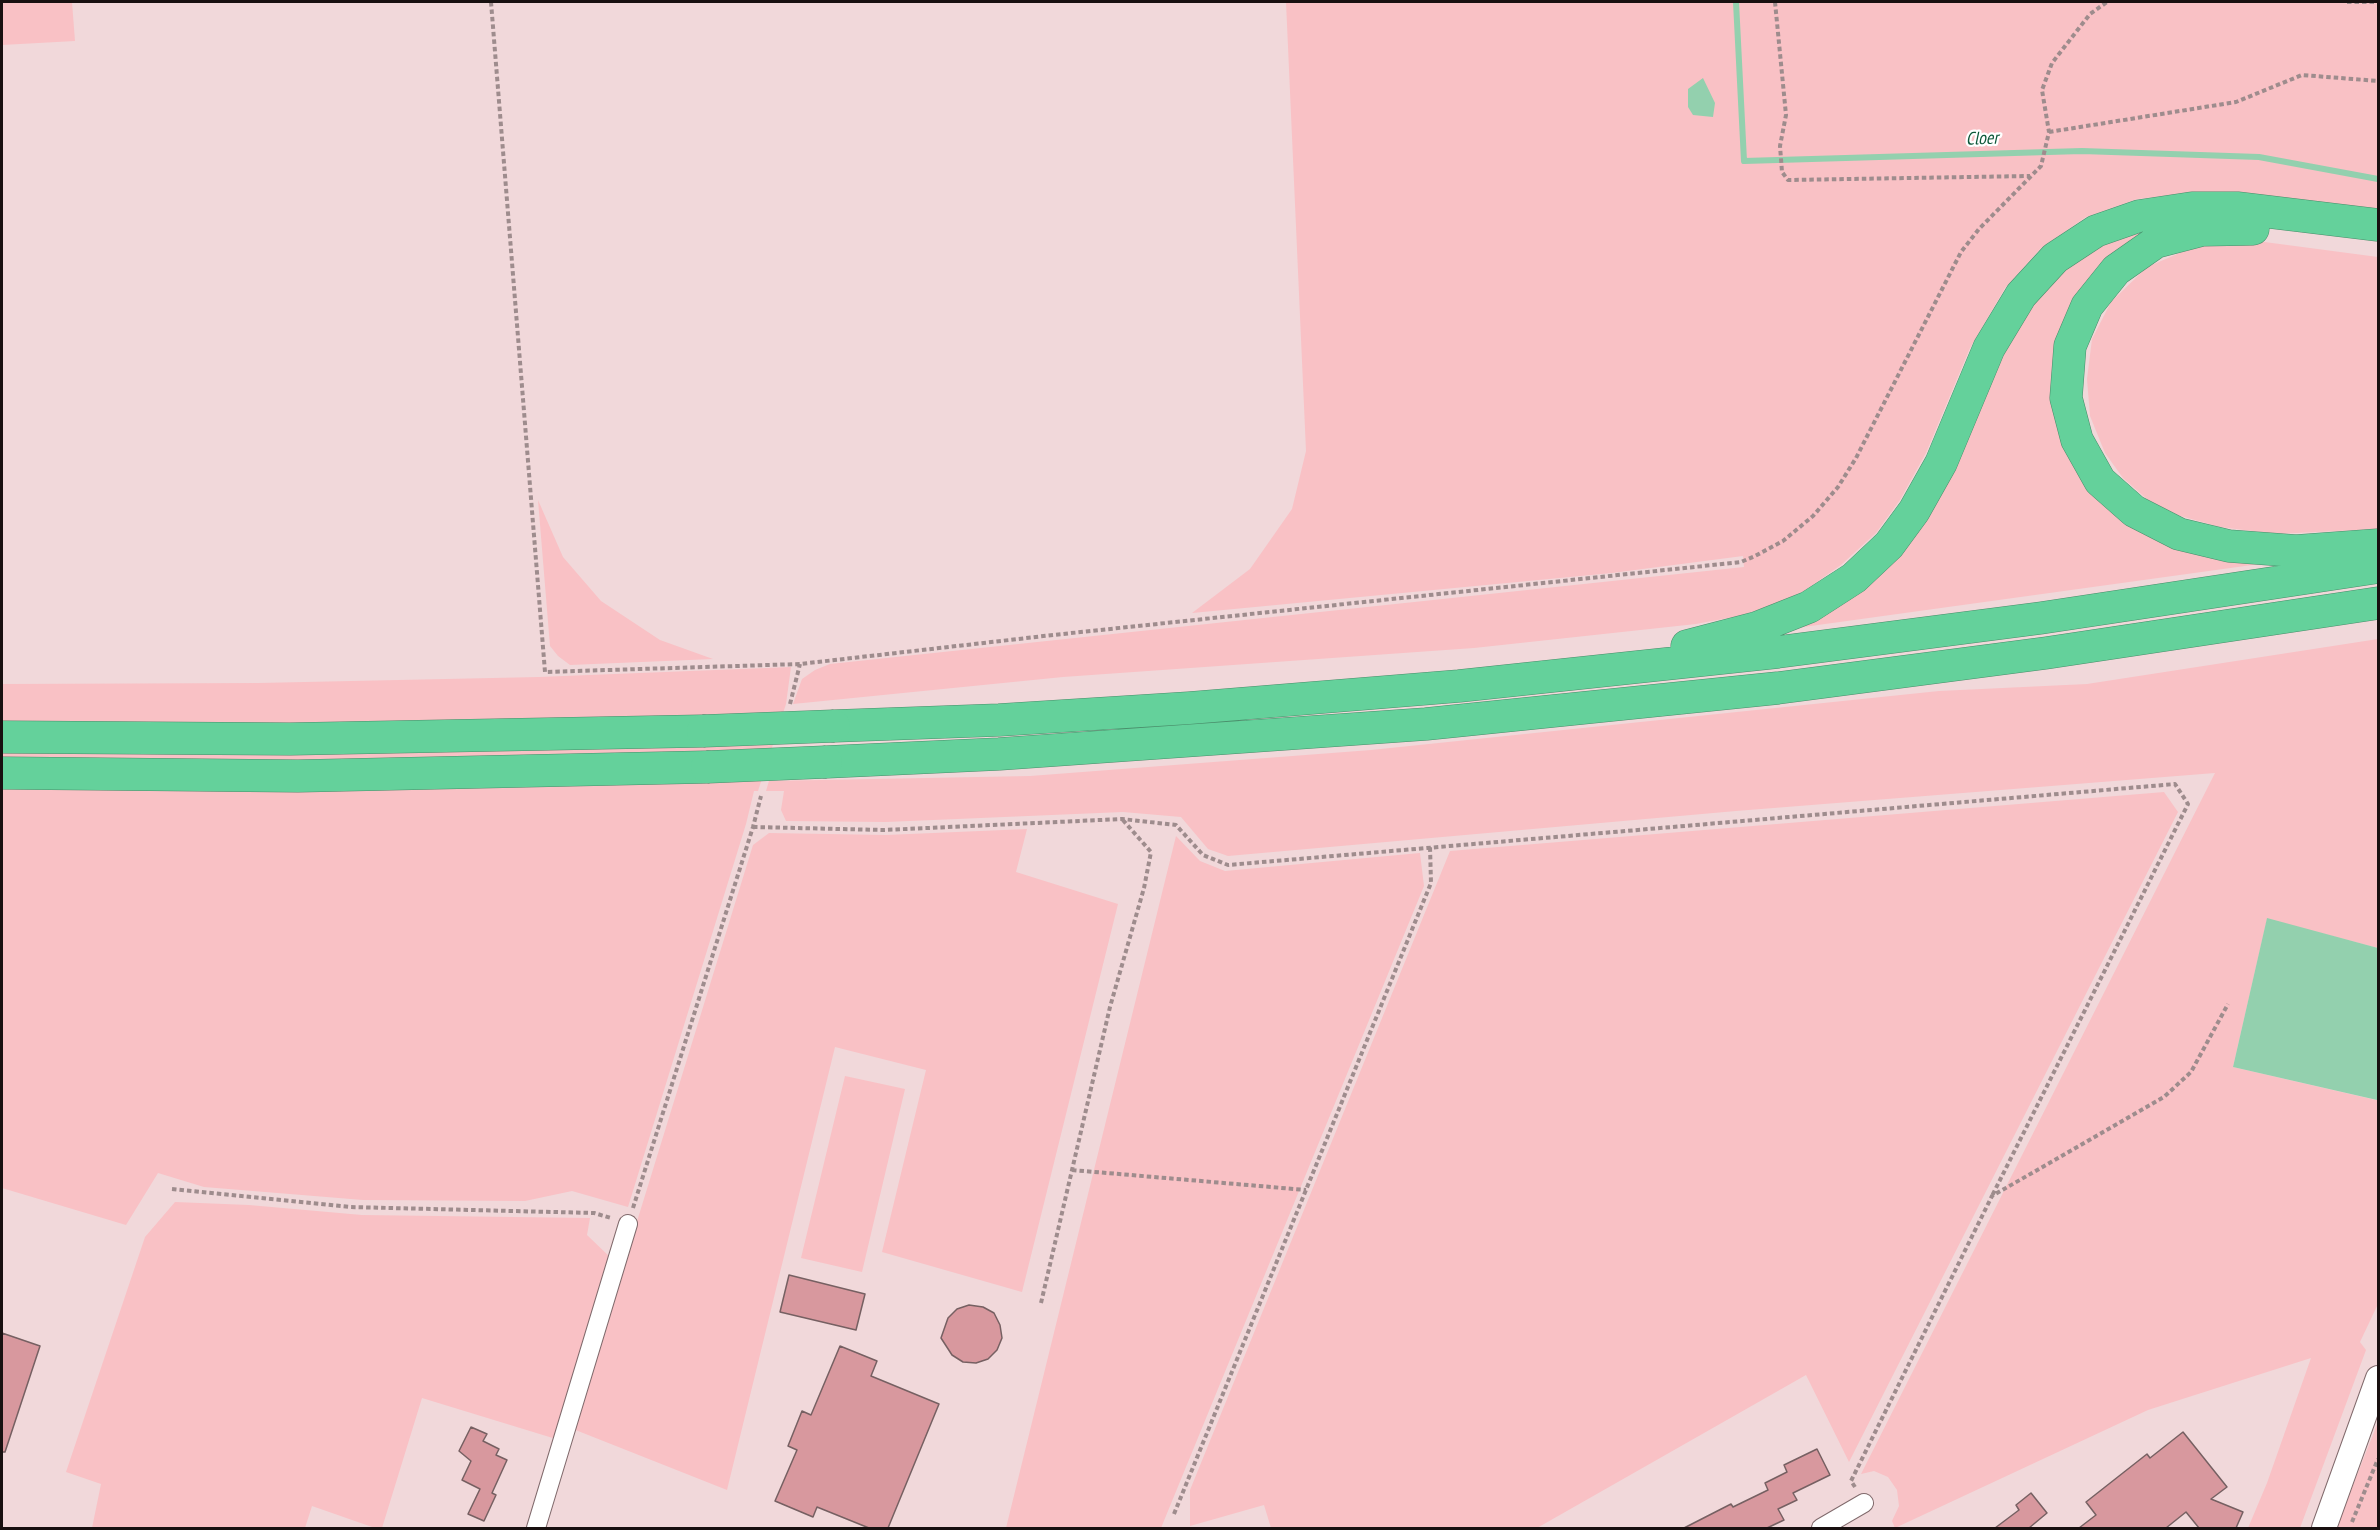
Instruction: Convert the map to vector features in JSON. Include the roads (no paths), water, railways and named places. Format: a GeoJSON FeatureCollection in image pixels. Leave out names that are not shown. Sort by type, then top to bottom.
{"type":"FeatureCollection","features":[{"type":"Feature","properties":{"kind":"highway"},"geometry":{"type":"LineString","coordinates":[[1631,668],[1695,643],[1756,628],[1809,607],[1854,578],[1889,545],[1914,511],[1941,463],[1989,348],[2021,295],[2055,258],[2096,231],[2139,216],[2192,208],[2236,208],[2379,225]]}},
{"type":"Feature","properties":{"kind":"highway"},"geometry":{"type":"LineString","coordinates":[[2379,246],[2251,229],[2202,230],[2156,242],[2116,270],[2087,306],[2070,346],[2066,398],[2077,440],[2100,481],[2134,511],[2179,534],[2229,546],[2296,551],[2379,545]]}},
{"type":"Feature","properties":{"kind":"highway"},"geometry":{"type":"LineString","coordinates":[[2,737],[290,739],[703,731],[999,720],[1188,708],[1459,686],[1778,652],[2041,618],[2379,567]]}},
{"type":"Feature","properties":{"kind":"highway"},"geometry":{"type":"LineString","coordinates":[[2,773],[298,776],[707,767],[999,754],[1426,724],[1778,688],[2046,653],[2379,603]]}},
{"type":"Feature","properties":{"kind":"main road"},"geometry":{"type":"LineString","coordinates":[[2324,1528],[2379,1378]]}},
{"type":"Feature","properties":{"kind":"street"},"geometry":{"type":"LineString","coordinates":[[536,1528],[628,1224]]}},
{"type":"Feature","properties":{"kind":"street"},"geometry":{"type":"LineString","coordinates":[[1821,1528],[1864,1503]]}},
{"type":"Feature","properties":{"kind":"waterway","name":"Cloer"},"geometry":{"type":"LineString","coordinates":[[1736,2],[1744,161],[2082,151],[2259,157],[2378,179]]}}]}
